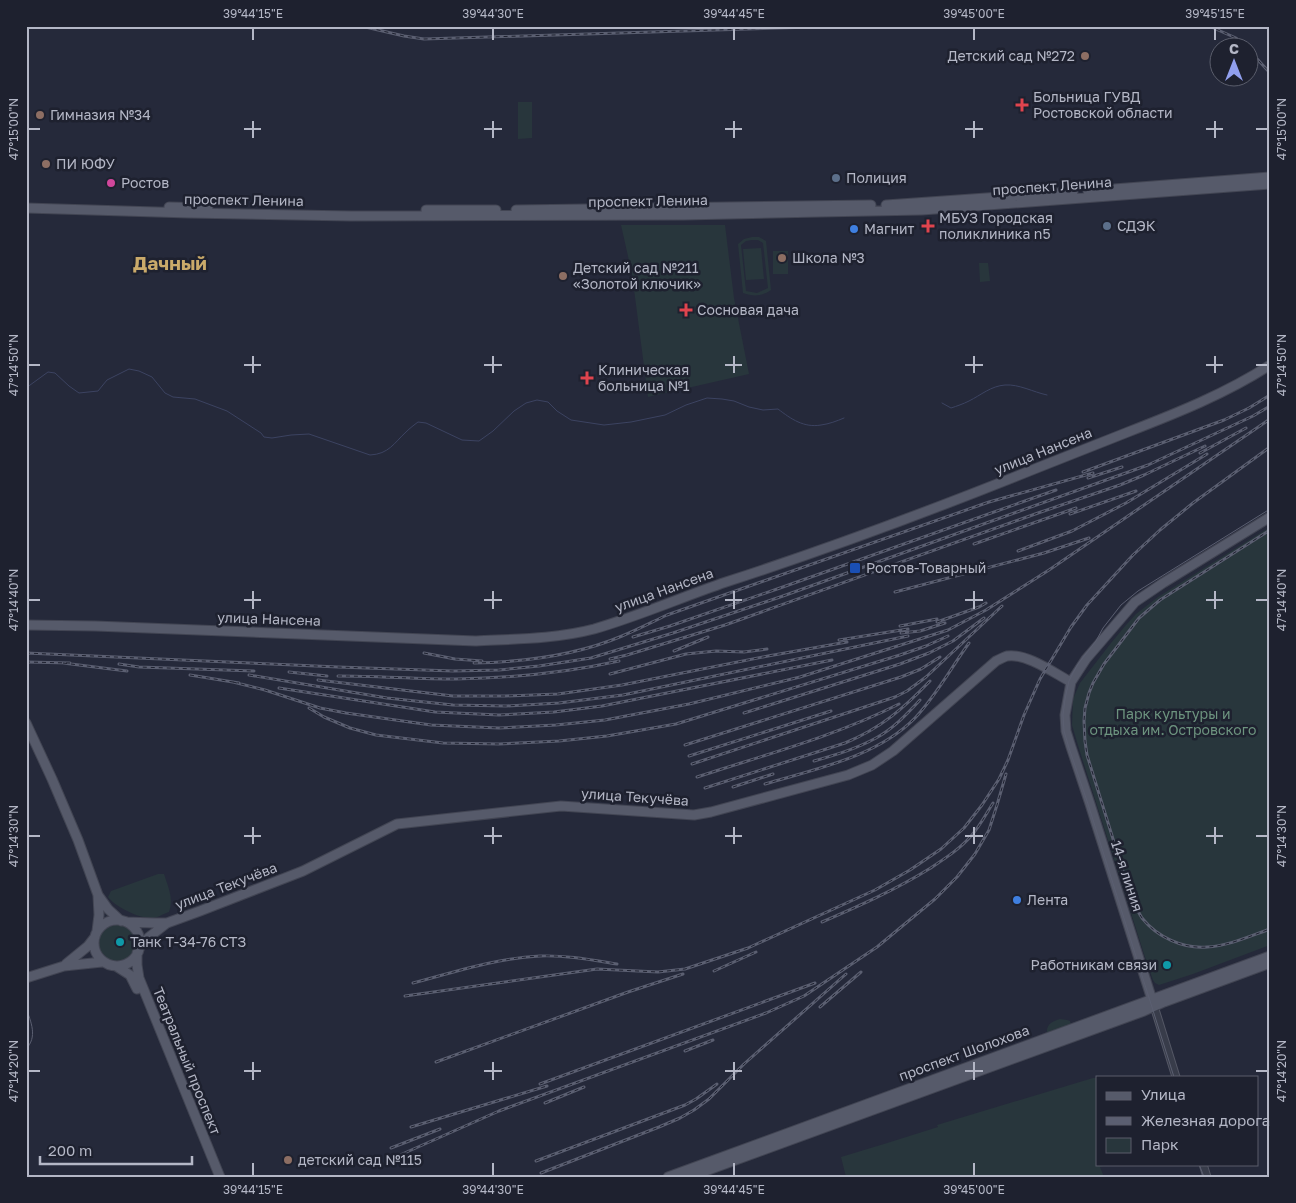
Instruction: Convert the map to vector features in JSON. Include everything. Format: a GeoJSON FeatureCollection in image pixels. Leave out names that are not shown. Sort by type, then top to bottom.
{"type":"FeatureCollection","features":[{"type":"Feature","properties":{"kind":"main road","name":"проспект Ленина"},"geometry":{"type":"LineString","coordinates":[[26,203],[336,210],[628,209],[892,205],[1270,177]]}},
{"type":"Feature","properties":{"kind":"main road","name":"проспект Ленина"},"geometry":{"type":"LineString","coordinates":[[26,208],[351,216],[675,215],[922,210],[1270,184]]}},
{"type":"Feature","properties":{"kind":"main road","name":"улица Нансена"},"geometry":{"type":"LineString","coordinates":[[26,624],[476,641],[562,635],[593,629],[799,558],[935,508],[1201,403],[1270,365]]}},
{"type":"Feature","properties":{"kind":"main road"},"geometry":{"type":"LineString","coordinates":[[1070,682],[1086,659],[1135,602],[1270,517]]}},
{"type":"Feature","properties":{"kind":"main road","name":"улица Текучёва"},"geometry":{"type":"LineString","coordinates":[[124,922],[166,922],[233,898],[303,871],[397,824],[560,806],[694,815],[848,774],[872,765],[893,751],[996,661],[1007,656],[1019,657],[1030,661],[1070,682]]}},
{"type":"Feature","properties":{"kind":"main road","name":"14-я линия"},"geometry":{"type":"LineString","coordinates":[[1070,682],[1065,714],[1066,731],[1070,747],[1153,1003]]}},
{"type":"Feature","properties":{"kind":"main road"},"geometry":{"type":"LineString","coordinates":[[26,723],[78,840],[98,895],[108,909],[134,928],[140,940],[138,951],[133,960],[128,964],[116,966],[102,962],[64,966],[26,978]]}},
{"type":"Feature","properties":{"kind":"main road"},"geometry":{"type":"LineString","coordinates":[[98,895],[99,915],[94,944],[102,962]]}},
{"type":"Feature","properties":{"kind":"main road"},"geometry":{"type":"LineString","coordinates":[[64,966],[88,946],[102,926],[108,922],[118,920],[124,922]]}},
{"type":"Feature","properties":{"kind":"main road","name":"улица Текучёва"},"geometry":{"type":"LineString","coordinates":[[138,951],[149,937],[166,922]]}},
{"type":"Feature","properties":{"kind":"main road","name":"Театральный проспект"},"geometry":{"type":"LineString","coordinates":[[138,951],[136,965],[138,978],[220,1177]]}},
{"type":"Feature","properties":{"kind":"main road","name":"проспект Шолохова"},"geometry":{"type":"LineString","coordinates":[[689,1177],[1153,1003],[1162,995],[1270,956]]}},
{"type":"Feature","properties":{"kind":"main road","name":"проспект Шолохова"},"geometry":{"type":"LineString","coordinates":[[668,1177],[1270,963]]}},
{"type":"Feature","properties":{"kind":"main road","name":"Театральный проспект"},"geometry":{"type":"LineString","coordinates":[[116,966],[134,980],[214,1177]]}},
{"type":"Feature","properties":{"kind":"street","name":"14-я линия"},"geometry":{"type":"LineString","coordinates":[[1153,1003],[1176,1076]]}},
{"type":"Feature","properties":{"kind":"green space"},"geometry":{"type":"Polygon","coordinates":[[[518,102],[532,102],[532,138],[518,139],[518,102]]]}},
{"type":"Feature","properties":{"kind":"green space","name":"Сосновая дача"},"geometry":{"type":"Polygon","coordinates":[[[621,225],[725,225],[734,298],[749,374],[648,397],[632,274],[621,225]]]}},
{"type":"Feature","properties":{"kind":"green space"},"geometry":{"type":"Polygon","coordinates":[[[759,237],[766,241],[771,290],[764,294],[751,295],[743,293],[738,244],[744,239],[759,237]],[[758,240],[746,241],[741,245],[746,291],[757,293],[768,288],[763,243],[758,240]]]}},
{"type":"Feature","properties":{"kind":"green space"},"geometry":{"type":"Polygon","coordinates":[[[761,248],[764,279],[746,280],[743,249],[761,248]]]}},
{"type":"Feature","properties":{"kind":"green space"},"geometry":{"type":"Polygon","coordinates":[[[773,251],[788,251],[788,274],[773,274],[773,251]]]}},
{"type":"Feature","properties":{"kind":"green space"},"geometry":{"type":"Polygon","coordinates":[[[979,263],[988,263],[990,281],[980,282],[979,263]]]}},
{"type":"Feature","properties":{"kind":"green space","name":"Парк культуры и отдыха им. Островского"},"geometry":{"type":"Polygon","coordinates":[[[1270,527],[1270,945],[1159,985],[1153,980],[1144,954],[1077,742],[1072,725],[1073,699],[1080,683],[1136,614],[1158,597],[1270,527]]]}},
{"type":"Feature","properties":{"kind":"green space"},"geometry":{"type":"Polygon","coordinates":[[[158,874],[164,874],[169,888],[171,902],[169,912],[154,918],[143,917],[122,909],[108,897],[111,891],[158,874]]]}},
{"type":"Feature","properties":{"kind":"green space"},"geometry":{"type":"Polygon","coordinates":[[[117,924],[131,929],[136,943],[131,957],[117,962],[103,957],[98,943],[103,929],[117,924]]]}},
{"type":"Feature","properties":{"kind":"green space"},"geometry":{"type":"Polygon","coordinates":[[[1060,1019],[1070,1021],[1071,1025],[1050,1034],[1047,1033],[1049,1025],[1060,1019]]]}},
{"type":"Feature","properties":{"kind":"green space"},"geometry":{"type":"Polygon","coordinates":[[[1096,1078],[1096,1166],[1104,1166],[1100,1167],[1104,1177],[846,1177],[841,1157],[938,1127],[937,1125],[1096,1078]]]}},
{"type":"Feature","properties":{"kind":"waterway"},"geometry":{"type":"LineString","coordinates":[[26,388],[48,372],[55,373],[79,393],[98,391],[107,380],[129,369],[152,377],[165,393],[173,397],[195,399],[227,411],[261,433],[264,437],[272,438],[309,434],[370,455],[387,450],[418,422],[426,423],[462,440],[479,441],[493,431],[514,411],[526,403],[537,400],[548,402],[557,411],[571,420],[604,425],[665,415],[707,398],[734,401],[763,410],[778,409],[803,424],[815,426],[844,418]]}},
{"type":"Feature","properties":{"kind":"waterway"},"geometry":{"type":"LineString","coordinates":[[942,403],[951,408],[991,389],[1005,385],[1021,387],[1047,395]]}},
{"type":"Feature","properties":{"kind":"tram line"},"geometry":{"type":"LineString","coordinates":[[1174,1076],[1064,731],[1065,699],[1069,681],[1078,664],[1121,605],[1138,591],[1270,509]]}},
{"type":"Feature","properties":{"kind":"tram line"},"geometry":{"type":"LineString","coordinates":[[26,1008],[33,1034],[32,1040],[26,1049]]}},
{"type":"Feature","properties":{"kind":"tram line"},"geometry":{"type":"LineString","coordinates":[[1200,1166],[1204,1177]]}},
{"type":"Feature","properties":{"kind":"railway"},"geometry":{"type":"LineString","coordinates":[[361,26],[424,39],[845,26]]}},
{"type":"Feature","properties":{"kind":"railway"},"geometry":{"type":"LineString","coordinates":[[1209,26],[1236,38]]}},
{"type":"Feature","properties":{"kind":"railway"},"geometry":{"type":"LineString","coordinates":[[1258,60],[1270,73]]}},
{"type":"Feature","properties":{"kind":"railway"},"geometry":{"type":"LineString","coordinates":[[1083,472],[1224,420],[1270,395]]}},
{"type":"Feature","properties":{"kind":"railway"},"geometry":{"type":"LineString","coordinates":[[26,653],[453,671],[499,670],[591,658],[783,596],[1148,465],[1253,416],[1270,406]]}},
{"type":"Feature","properties":{"kind":"railway"},"geometry":{"type":"LineString","coordinates":[[233,682],[320,708],[346,713],[431,725],[499,728],[605,720],[689,704],[800,677],[948,630],[986,610],[1049,570],[1270,419]]}},
{"type":"Feature","properties":{"kind":"railway"},"geometry":{"type":"LineString","coordinates":[[1200,453],[1246,428]]}},
{"type":"Feature","properties":{"kind":"railway"},"geometry":{"type":"LineString","coordinates":[[610,659],[725,625],[1120,485],[1205,446]]}},
{"type":"Feature","properties":{"kind":"railway"},"geometry":{"type":"LineString","coordinates":[[405,996],[597,969],[658,972],[685,969],[748,948],[875,890],[910,870],[941,849],[964,828],[982,805],[999,779],[1008,760],[1024,715],[1040,679],[1071,627],[1087,605],[1133,555],[1160,530],[1193,503],[1270,447]]}},
{"type":"Feature","properties":{"kind":"railway"},"geometry":{"type":"LineString","coordinates":[[1018,551],[1072,531],[1126,503],[1207,454]]}},
{"type":"Feature","properties":{"kind":"railway"},"geometry":{"type":"LineString","coordinates":[[1088,478],[1122,467]]}},
{"type":"Feature","properties":{"kind":"railway"},"geometry":{"type":"LineString","coordinates":[[474,663],[549,657],[586,649],[639,629],[667,615],[989,502],[1093,473]]}},
{"type":"Feature","properties":{"kind":"railway"},"geometry":{"type":"LineString","coordinates":[[633,637],[780,588],[1056,490]]}},
{"type":"Feature","properties":{"kind":"railway"},"geometry":{"type":"LineString","coordinates":[[1070,514],[1136,491]]}},
{"type":"Feature","properties":{"kind":"railway"},"geometry":{"type":"LineString","coordinates":[[974,544],[1076,508]]}},
{"type":"Feature","properties":{"kind":"railway"},"geometry":{"type":"LineString","coordinates":[[1270,530],[1160,600],[1139,618],[1104,664],[1093,683],[1085,708],[1084,721],[1087,755],[1131,897],[1148,925],[1163,936],[1180,944],[1198,947],[1223,945],[1270,929]]}},
{"type":"Feature","properties":{"kind":"railway"},"geometry":{"type":"LineString","coordinates":[[895,592],[1044,553],[1089,538]]}},
{"type":"Feature","properties":{"kind":"railway"},"geometry":{"type":"LineString","coordinates":[[937,622],[986,603]]}},
{"type":"Feature","properties":{"kind":"railway"},"geometry":{"type":"LineString","coordinates":[[692,764],[895,697],[907,691],[926,677],[1002,606]]}},
{"type":"Feature","properties":{"kind":"railway"},"geometry":{"type":"LineString","coordinates":[[744,713],[900,664],[929,653],[953,641],[984,618]]}},
{"type":"Feature","properties":{"kind":"railway"},"geometry":{"type":"LineString","coordinates":[[900,626],[937,619]]}},
{"type":"Feature","properties":{"kind":"railway"},"geometry":{"type":"LineString","coordinates":[[901,633],[920,631],[945,623]]}},
{"type":"Feature","properties":{"kind":"railway"},"geometry":{"type":"LineString","coordinates":[[839,640],[908,629]]}},
{"type":"Feature","properties":{"kind":"railway"},"geometry":{"type":"LineString","coordinates":[[249,675],[387,698],[453,705],[506,706],[559,703],[623,695],[908,636]]}},
{"type":"Feature","properties":{"kind":"railway"},"geometry":{"type":"LineString","coordinates":[[309,708],[324,717],[350,728],[376,735],[443,743],[499,744],[607,736],[676,724],[900,655],[948,636]]}},
{"type":"Feature","properties":{"kind":"railway"},"geometry":{"type":"LineString","coordinates":[[674,651],[708,637]]}},
{"type":"Feature","properties":{"kind":"railway"},"geometry":{"type":"LineString","coordinates":[[318,680],[453,696],[558,694],[622,685],[847,642]]}},
{"type":"Feature","properties":{"kind":"railway"},"geometry":{"type":"LineString","coordinates":[[765,784],[824,767],[883,743],[915,718],[930,701],[969,643]]}},
{"type":"Feature","properties":{"kind":"railway"},"geometry":{"type":"LineString","coordinates":[[610,674],[686,654],[716,651],[744,652],[767,649]]}},
{"type":"Feature","properties":{"kind":"railway"},"geometry":{"type":"LineString","coordinates":[[424,653],[455,659],[482,661]]}},
{"type":"Feature","properties":{"kind":"railway"},"geometry":{"type":"LineString","coordinates":[[685,745],[901,677],[921,669],[940,657]]}},
{"type":"Feature","properties":{"kind":"railway"},"geometry":{"type":"LineString","coordinates":[[279,688],[435,712],[499,715],[554,712],[602,706],[832,660]]}},
{"type":"Feature","properties":{"kind":"railway"},"geometry":{"type":"LineString","coordinates":[[338,676],[441,679],[497,677],[558,672],[619,661]]}},
{"type":"Feature","properties":{"kind":"railway"},"geometry":{"type":"LineString","coordinates":[[26,662],[70,663]]}},
{"type":"Feature","properties":{"kind":"railway"},"geometry":{"type":"LineString","coordinates":[[63,663],[127,671]]}},
{"type":"Feature","properties":{"kind":"railway"},"geometry":{"type":"LineString","coordinates":[[119,664],[139,667],[254,671]]}},
{"type":"Feature","properties":{"kind":"railway"},"geometry":{"type":"LineString","coordinates":[[289,672],[327,676]]}},
{"type":"Feature","properties":{"kind":"railway"},"geometry":{"type":"LineString","coordinates":[[190,675],[239,683]]}},
{"type":"Feature","properties":{"kind":"railway"},"geometry":{"type":"LineString","coordinates":[[705,788],[845,743],[858,737],[891,717],[930,681]]}},
{"type":"Feature","properties":{"kind":"railway"},"geometry":{"type":"LineString","coordinates":[[814,761],[853,749],[876,738],[894,726],[920,700]]}},
{"type":"Feature","properties":{"kind":"railway"},"geometry":{"type":"LineString","coordinates":[[697,777],[774,753],[850,726],[899,704]]}},
{"type":"Feature","properties":{"kind":"railway"},"geometry":{"type":"LineString","coordinates":[[689,756],[831,711]]}},
{"type":"Feature","properties":{"kind":"railway"},"geometry":{"type":"LineString","coordinates":[[733,787],[773,774]]}},
{"type":"Feature","properties":{"kind":"railway"},"geometry":{"type":"LineString","coordinates":[[391,1159],[499,1111],[766,1013],[804,996],[877,947],[935,899],[957,877],[975,854],[989,830],[1006,774]]}},
{"type":"Feature","properties":{"kind":"railway"},"geometry":{"type":"LineString","coordinates":[[822,922],[890,891],[946,858],[971,836],[993,803]]}},
{"type":"Feature","properties":{"kind":"railway"},"geometry":{"type":"LineString","coordinates":[[714,971],[756,952]]}},
{"type":"Feature","properties":{"kind":"railway"},"geometry":{"type":"LineString","coordinates":[[413,983],[476,966],[524,957],[559,956],[617,964]]}},
{"type":"Feature","properties":{"kind":"railway"},"geometry":{"type":"LineString","coordinates":[[820,1007],[861,972]]}},
{"type":"Feature","properties":{"kind":"railway"},"geometry":{"type":"LineString","coordinates":[[436,1062],[628,992],[683,974]]}},
{"type":"Feature","properties":{"kind":"railway"},"geometry":{"type":"LineString","coordinates":[[541,1173],[659,1127],[694,1110],[709,1099],[744,1064],[846,974]]}},
{"type":"Feature","properties":{"kind":"railway"},"geometry":{"type":"LineString","coordinates":[[540,1084],[815,983]]}},
{"type":"Feature","properties":{"kind":"railway"},"geometry":{"type":"LineString","coordinates":[[685,1051],[713,1040]]}},
{"type":"Feature","properties":{"kind":"railway"},"geometry":{"type":"LineString","coordinates":[[536,1161],[685,1105],[717,1084]]}},
{"type":"Feature","properties":{"kind":"railway"},"geometry":{"type":"LineString","coordinates":[[411,1127],[547,1086]]}},
{"type":"Feature","properties":{"kind":"railway"},"geometry":{"type":"LineString","coordinates":[[545,1103],[584,1087]]}},
{"type":"Feature","properties":{"kind":"railway"},"geometry":{"type":"LineString","coordinates":[[391,1148],[440,1129]]}},
{"type":"Feature","properties":{"kind":"place","name":"Детский сад №272"},"geometry":{"type":"Point","coordinates":[1085,56]}},
{"type":"Feature","properties":{"kind":"place","name":"Больница ГУВД Ростовской области"},"geometry":{"type":"Point","coordinates":[1022,105]}},
{"type":"Feature","properties":{"kind":"place","name":"Гимназия №34"},"geometry":{"type":"Point","coordinates":[40,115]}},
{"type":"Feature","properties":{"kind":"place","name":"ПИ ЮФУ"},"geometry":{"type":"Point","coordinates":[46,164]}},
{"type":"Feature","properties":{"kind":"place","name":"Полиция"},"geometry":{"type":"Point","coordinates":[836,178]}},
{"type":"Feature","properties":{"kind":"place","name":"Ростов"},"geometry":{"type":"Point","coordinates":[111,183]}},
{"type":"Feature","properties":{"kind":"place","name":"МБУЗ Городская поликлиника n5"},"geometry":{"type":"Point","coordinates":[928,226]}},
{"type":"Feature","properties":{"kind":"place","name":"СДЭК"},"geometry":{"type":"Point","coordinates":[1107,226]}},
{"type":"Feature","properties":{"kind":"place","name":"Магнит"},"geometry":{"type":"Point","coordinates":[854,229]}},
{"type":"Feature","properties":{"kind":"place","name":"Школа №3"},"geometry":{"type":"Point","coordinates":[782,258]}},
{"type":"Feature","properties":{"kind":"place","name":"Детский сад №211 «Золотой ключик»"},"geometry":{"type":"Point","coordinates":[563,276]}},
{"type":"Feature","properties":{"kind":"place","name":"Сосновая дача"},"geometry":{"type":"Point","coordinates":[686,310]}},
{"type":"Feature","properties":{"kind":"place","name":"Клиническая больница №1"},"geometry":{"type":"Point","coordinates":[587,378]}},
{"type":"Feature","properties":{"kind":"place","name":"Ростов-Товарный"},"geometry":{"type":"Point","coordinates":[855,568]}},
{"type":"Feature","properties":{"kind":"place","name":"Лента"},"geometry":{"type":"Point","coordinates":[1017,900]}},
{"type":"Feature","properties":{"kind":"place","name":"Танк Т-34-76 СТЗ"},"geometry":{"type":"Point","coordinates":[120,942]}},
{"type":"Feature","properties":{"kind":"place","name":"Работникам связи"},"geometry":{"type":"Point","coordinates":[1167,965]}},
{"type":"Feature","properties":{"kind":"place","name":"детский сад №115"},"geometry":{"type":"Point","coordinates":[288,1160]}},
{"type":"Feature","properties":{"kind":"district","name":"Дачный"},"geometry":{"type":"Point","coordinates":[170,263]}}]}
